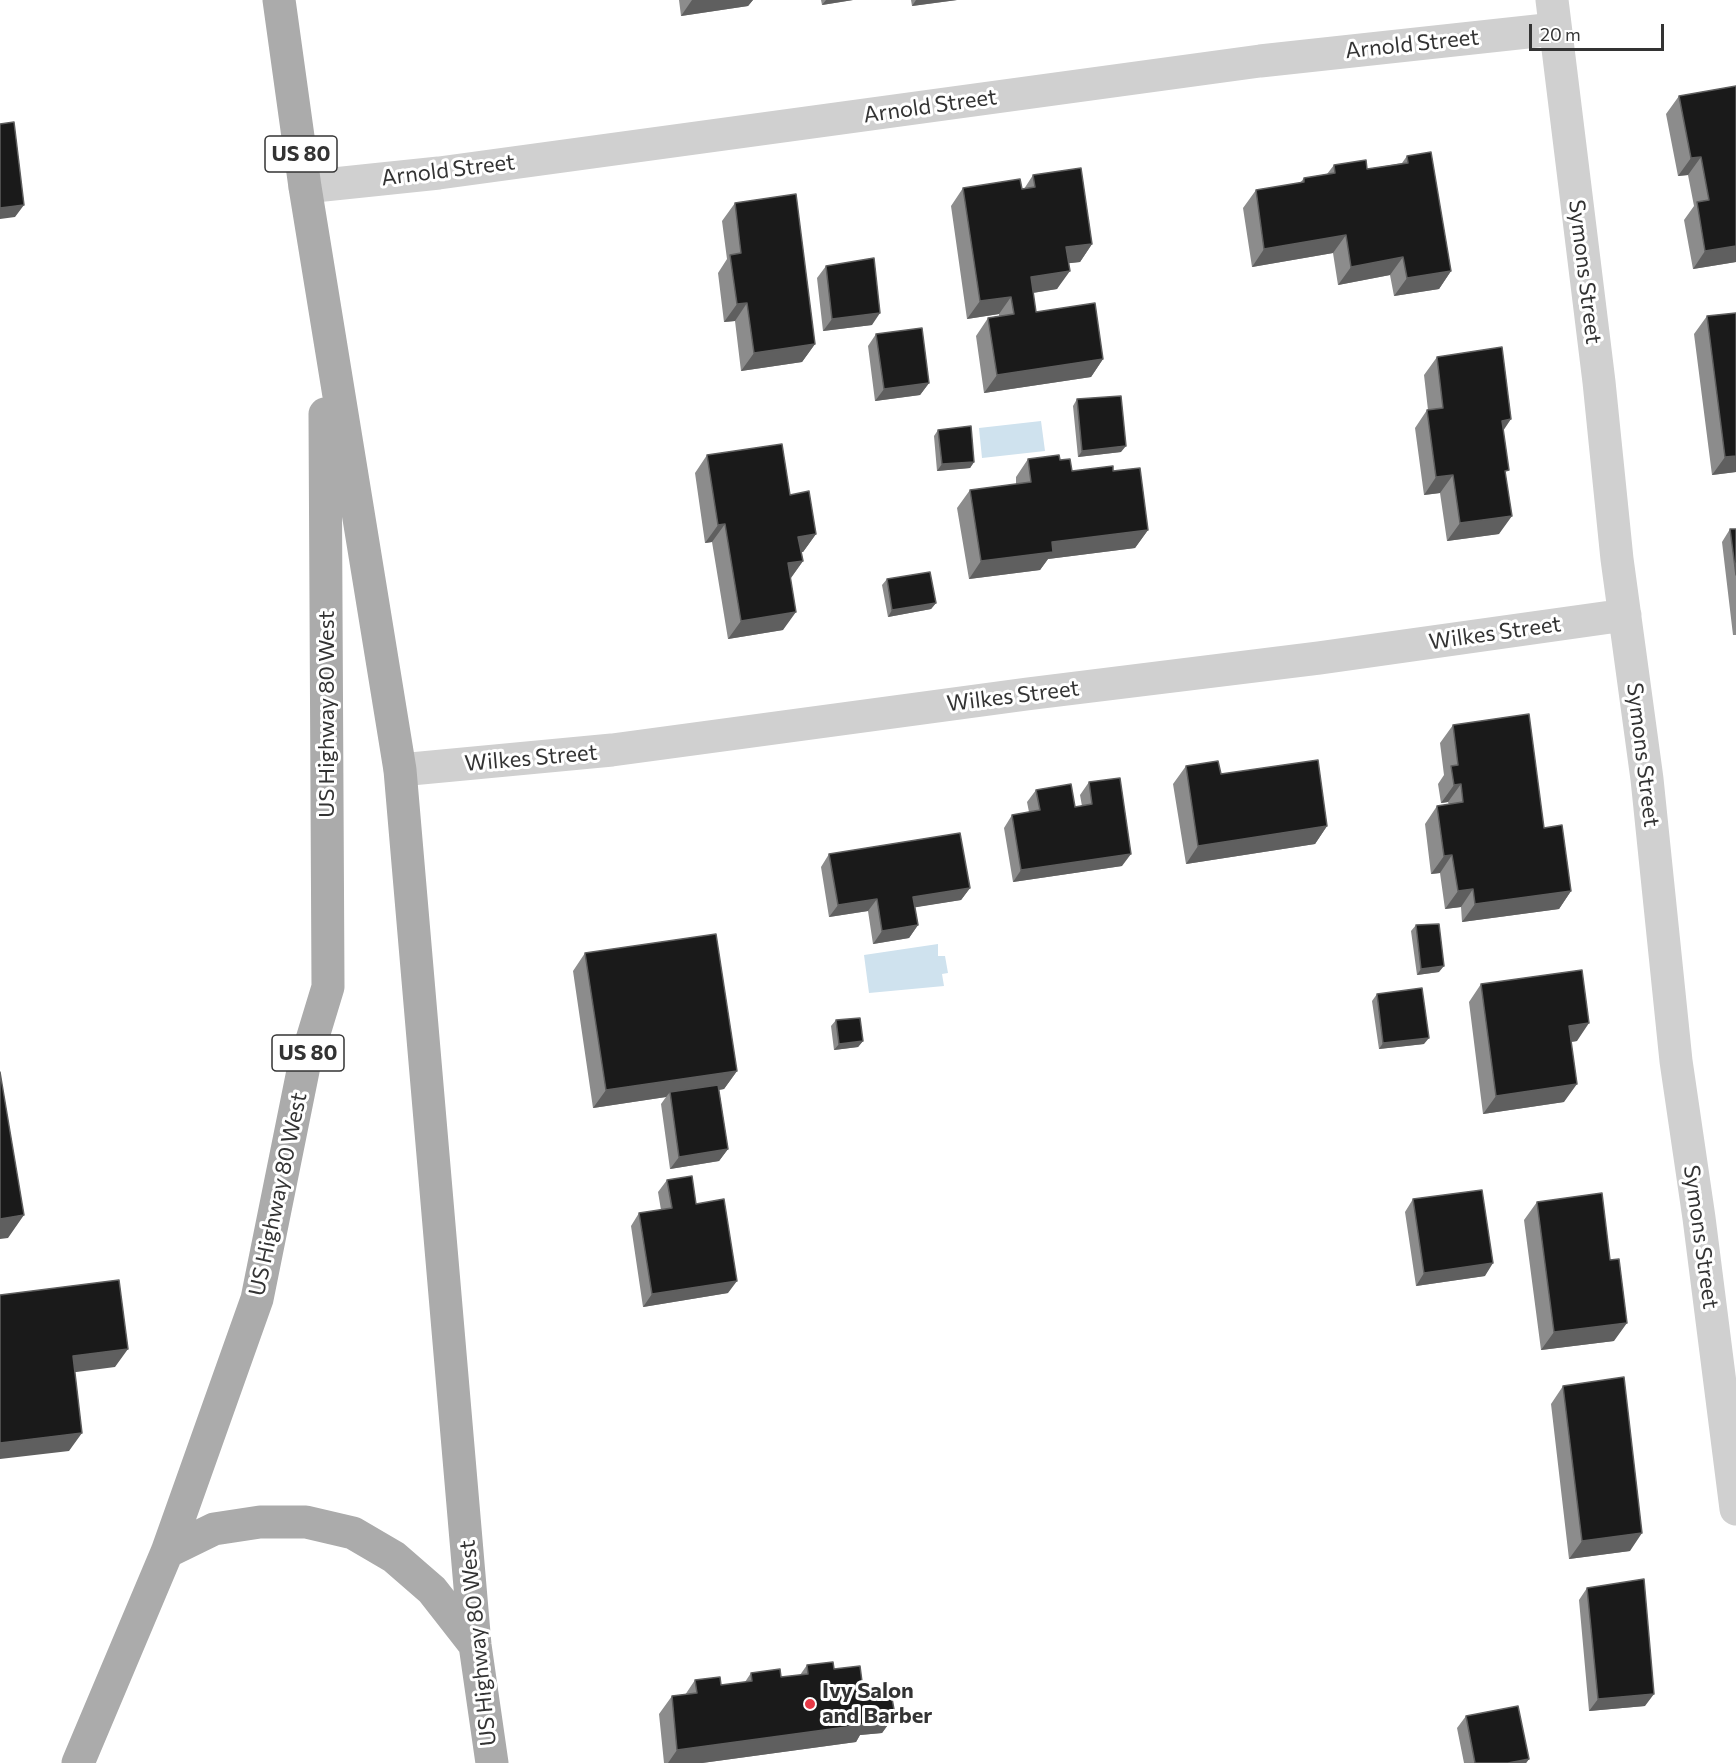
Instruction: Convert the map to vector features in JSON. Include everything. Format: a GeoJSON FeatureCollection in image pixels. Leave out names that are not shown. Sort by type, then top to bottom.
{"type":"FeatureCollection","features":[{"type":"Feature","properties":{"kind":"main road","name":"US Highway 80 West"},"geometry":{"type":"LineString","coordinates":[[279,0],[324,307],[400,770],[475,1645],[492,1763]]}},
{"type":"Feature","properties":{"kind":"main road","name":"US Highway 80 West"},"geometry":{"type":"LineString","coordinates":[[78,1763],[167,1552],[257,1299],[304,1066],[328,987],[324,307]]}},
{"type":"Feature","properties":{"kind":"main road"},"geometry":{"type":"LineString","coordinates":[[167,1552],[214,1529],[260,1522],[306,1521],[353,1533],[393,1557],[432,1590],[475,1645]]}},
{"type":"Feature","properties":{"kind":"street","name":"Arnold Street"},"geometry":{"type":"LineString","coordinates":[[305,186],[451,171],[1260,61],[1554,15]]}},
{"type":"Feature","properties":{"kind":"street","name":"Symons Street"},"geometry":{"type":"LineString","coordinates":[[1554,15],[1598,370],[1609,490],[1647,779],[1676,1061],[1699,1218],[1736,1509]]}},
{"type":"Feature","properties":{"kind":"street","name":"Wilkes Street"},"geometry":{"type":"LineString","coordinates":[[400,770],[612,750],[1027,694],[1319,658],[1625,615]]}},
{"type":"Feature","properties":{"kind":"water"},"geometry":{"type":"Polygon","coordinates":[[[1041,421],[1045,451],[982,458],[979,428],[1041,421]]]}},
{"type":"Feature","properties":{"kind":"water"},"geometry":{"type":"Polygon","coordinates":[[[938,944],[938,956],[945,956],[948,973],[942,974],[944,986],[869,993],[864,955],[938,944]]]}},
{"type":"Feature","properties":{"kind":"building"},"geometry":{"type":"Polygon","coordinates":[[[1736,86],[1736,246],[1705,251],[1697,202],[1709,200],[1701,157],[1691,158],[1679,96],[1736,86]]]}},
{"type":"Feature","properties":{"kind":"building"},"geometry":{"type":"Polygon","coordinates":[[[14,122],[24,205],[0,208],[0,124],[14,122]]]}},
{"type":"Feature","properties":{"kind":"building"},"geometry":{"type":"Polygon","coordinates":[[[1431,152],[1451,271],[1407,278],[1403,257],[1351,267],[1346,235],[1264,249],[1256,190],[1304,182],[1304,178],[1335,173],[1334,165],[1366,160],[1367,169],[1408,163],[1407,156],[1431,152]]]}},
{"type":"Feature","properties":{"kind":"building"},"geometry":{"type":"Polygon","coordinates":[[[1081,168],[1092,244],[1066,247],[1070,271],[1031,277],[1036,312],[1095,303],[1103,359],[997,375],[988,318],[1014,314],[1011,297],[980,301],[963,188],[1020,179],[1022,189],[1035,187],[1033,175],[1081,168]]]}},
{"type":"Feature","properties":{"kind":"building"},"geometry":{"type":"Polygon","coordinates":[[[796,194],[815,344],[754,353],[747,303],[737,304],[730,255],[741,253],[735,203],[796,194]]]}},
{"type":"Feature","properties":{"kind":"building"},"geometry":{"type":"Polygon","coordinates":[[[874,258],[880,313],[832,319],[826,266],[874,258]]]}},
{"type":"Feature","properties":{"kind":"building"},"geometry":{"type":"Polygon","coordinates":[[[1736,313],[1736,456],[1725,457],[1707,316],[1736,313]]]}},
{"type":"Feature","properties":{"kind":"building"},"geometry":{"type":"Polygon","coordinates":[[[922,328],[929,383],[884,389],[876,334],[922,328]]]}},
{"type":"Feature","properties":{"kind":"building"},"geometry":{"type":"Polygon","coordinates":[[[1502,347],[1511,419],[1502,421],[1509,470],[1505,471],[1512,516],[1460,523],[1453,475],[1436,477],[1427,410],[1443,408],[1437,357],[1502,347]]]}},
{"type":"Feature","properties":{"kind":"building"},"geometry":{"type":"Polygon","coordinates":[[[1121,396],[1126,446],[1082,451],[1077,399],[1121,396]]]}},
{"type":"Feature","properties":{"kind":"building"},"geometry":{"type":"Polygon","coordinates":[[[971,426],[974,462],[942,464],[938,430],[971,426]]]}},
{"type":"Feature","properties":{"kind":"building"},"geometry":{"type":"Polygon","coordinates":[[[782,444],[790,495],[809,491],[816,534],[798,537],[803,561],[788,563],[796,612],[741,621],[725,524],[718,525],[707,455],[782,444]]]}},
{"type":"Feature","properties":{"kind":"building"},"geometry":{"type":"Polygon","coordinates":[[[1059,455],[1060,460],[1070,459],[1072,471],[1113,466],[1113,471],[1140,468],[1148,530],[1052,542],[1053,552],[981,561],[970,490],[1031,482],[1028,459],[1059,455]]]}},
{"type":"Feature","properties":{"kind":"building"},"geometry":{"type":"Polygon","coordinates":[[[1730,529],[1736,529],[1736,575],[1730,529]]]}},
{"type":"Feature","properties":{"kind":"building"},"geometry":{"type":"Polygon","coordinates":[[[930,572],[936,603],[892,610],[887,579],[930,572]]]}},
{"type":"Feature","properties":{"kind":"building"},"geometry":{"type":"Polygon","coordinates":[[[1529,714],[1544,828],[1562,825],[1571,891],[1475,904],[1473,889],[1458,891],[1452,855],[1444,856],[1437,806],[1463,802],[1461,784],[1454,785],[1451,766],[1458,765],[1453,725],[1529,714]]]}},
{"type":"Feature","properties":{"kind":"building"},"geometry":{"type":"Polygon","coordinates":[[[1318,760],[1327,826],[1198,846],[1186,766],[1218,761],[1221,774],[1318,760]]]}},
{"type":"Feature","properties":{"kind":"building"},"geometry":{"type":"Polygon","coordinates":[[[1120,778],[1131,854],[1021,870],[1012,815],[1040,810],[1036,790],[1071,784],[1075,807],[1092,804],[1089,782],[1120,778]]]}},
{"type":"Feature","properties":{"kind":"building"},"geometry":{"type":"Polygon","coordinates":[[[960,833],[970,888],[913,897],[918,925],[882,931],[877,899],[838,905],[829,854],[960,833]]]}},
{"type":"Feature","properties":{"kind":"building"},"geometry":{"type":"Polygon","coordinates":[[[1439,924],[1444,966],[1421,969],[1416,925],[1439,924]]]}},
{"type":"Feature","properties":{"kind":"building"},"geometry":{"type":"Polygon","coordinates":[[[716,934],[737,1071],[606,1090],[585,953],[716,934]]]}},
{"type":"Feature","properties":{"kind":"building"},"geometry":{"type":"Polygon","coordinates":[[[1582,970],[1589,1023],[1569,1026],[1577,1084],[1496,1096],[1481,984],[1582,970]]]}},
{"type":"Feature","properties":{"kind":"building"},"geometry":{"type":"Polygon","coordinates":[[[1422,988],[1429,1038],[1383,1043],[1377,994],[1422,988]]]}},
{"type":"Feature","properties":{"kind":"building"},"geometry":{"type":"Polygon","coordinates":[[[860,1018],[863,1041],[839,1044],[836,1020],[860,1018]]]}},
{"type":"Feature","properties":{"kind":"building"},"geometry":{"type":"Polygon","coordinates":[[[0,1072],[24,1215],[0,1219],[0,1072]]]}},
{"type":"Feature","properties":{"kind":"building"},"geometry":{"type":"Polygon","coordinates":[[[718,1085],[728,1149],[679,1157],[670,1092],[718,1085]]]}},
{"type":"Feature","properties":{"kind":"building"},"geometry":{"type":"Polygon","coordinates":[[[692,1176],[696,1204],[724,1199],[737,1281],[652,1294],[639,1213],[672,1208],[667,1180],[692,1176]]]}},
{"type":"Feature","properties":{"kind":"building"},"geometry":{"type":"Polygon","coordinates":[[[1482,1190],[1493,1263],[1424,1273],[1413,1199],[1482,1190]]]}},
{"type":"Feature","properties":{"kind":"building"},"geometry":{"type":"Polygon","coordinates":[[[1602,1193],[1610,1260],[1619,1259],[1627,1323],[1554,1332],[1537,1202],[1602,1193]]]}},
{"type":"Feature","properties":{"kind":"building"},"geometry":{"type":"Polygon","coordinates":[[[119,1280],[128,1349],[73,1356],[82,1433],[0,1443],[0,1295],[119,1280]]]}},
{"type":"Feature","properties":{"kind":"building"},"geometry":{"type":"Polygon","coordinates":[[[1624,1377],[1642,1533],[1582,1541],[1563,1386],[1624,1377]]]}},
{"type":"Feature","properties":{"kind":"building"},"geometry":{"type":"Polygon","coordinates":[[[1644,1579],[1654,1694],[1598,1699],[1587,1588],[1644,1579]]]}},
{"type":"Feature","properties":{"kind":"building"},"geometry":{"type":"Polygon","coordinates":[[[833,1662],[834,1669],[860,1666],[864,1697],[891,1693],[895,1715],[867,1718],[868,1724],[677,1750],[672,1696],[697,1693],[695,1680],[720,1677],[721,1685],[752,1681],[751,1673],[780,1669],[781,1677],[808,1674],[807,1665],[833,1662]]]}},
{"type":"Feature","properties":{"kind":"building"},"geometry":{"type":"Polygon","coordinates":[[[1518,1706],[1529,1759],[1508,1763],[1475,1763],[1466,1716],[1518,1706]]]}},
{"type":"Feature","properties":{"kind":"place","name":"Ivy Salon and Barber"},"geometry":{"type":"Point","coordinates":[810,1704]}}]}
